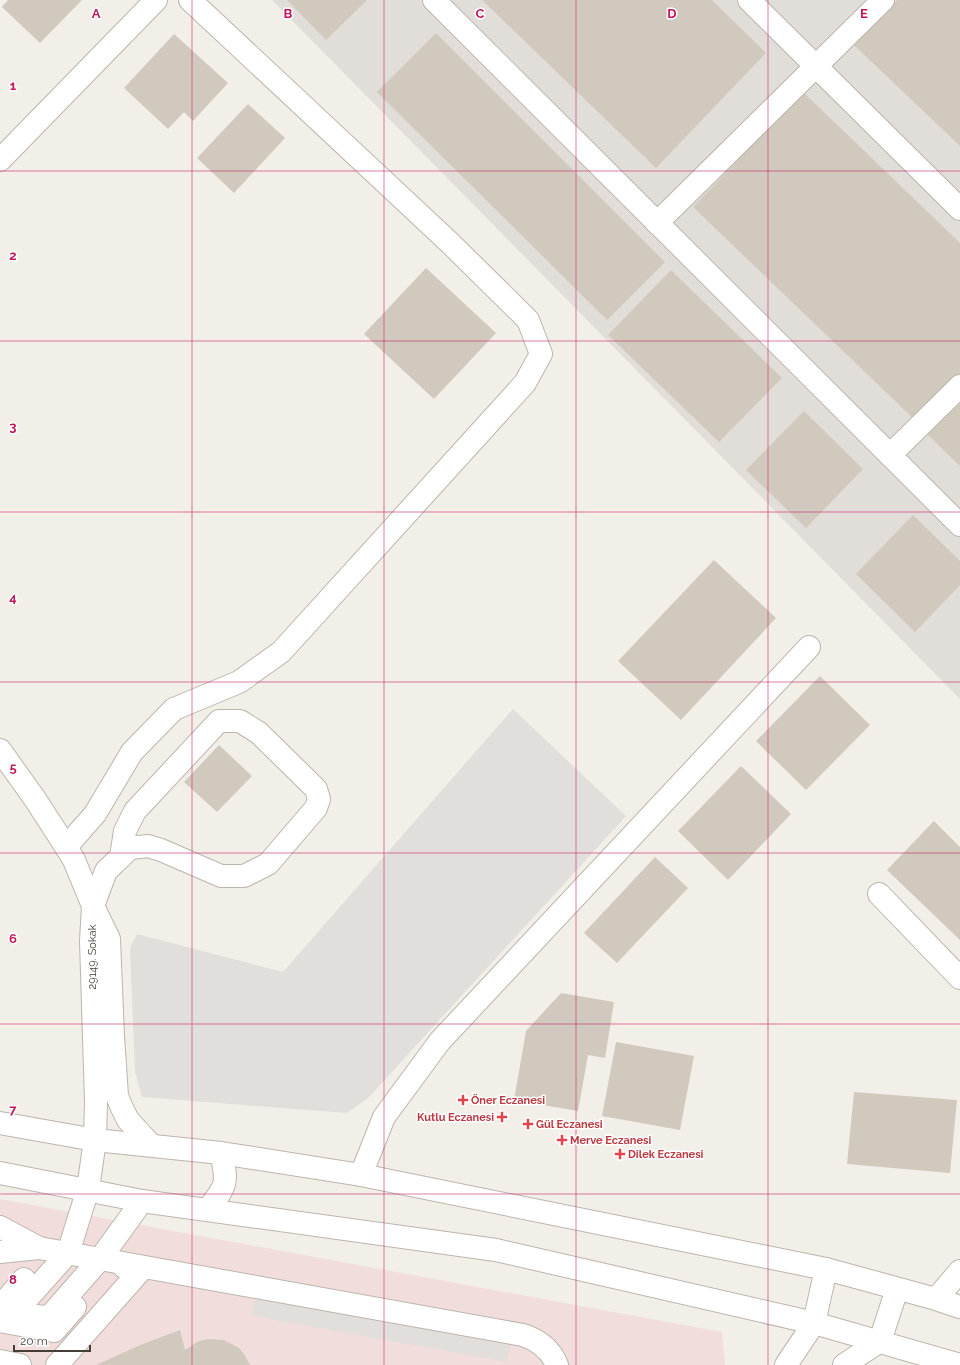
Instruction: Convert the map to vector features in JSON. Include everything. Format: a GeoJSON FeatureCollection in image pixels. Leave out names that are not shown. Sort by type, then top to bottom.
{"type":"FeatureCollection","features":[{"type":"Feature","properties":{"kind":"street"},"geometry":{"type":"LineString","coordinates":[[0,160],[156,0]]}},
{"type":"Feature","properties":{"kind":"street"},"geometry":{"type":"LineString","coordinates":[[66,846],[95,814],[132,752],[174,709],[239,682],[281,652],[525,382],[541,354],[528,320],[444,238],[190,0]]}},
{"type":"Feature","properties":{"kind":"street"},"geometry":{"type":"LineString","coordinates":[[434,0],[960,525]]}},
{"type":"Feature","properties":{"kind":"street"},"geometry":{"type":"LineString","coordinates":[[750,0],[960,209]]}},
{"type":"Feature","properties":{"kind":"street"},"geometry":{"type":"LineString","coordinates":[[656,223],[883,0]]}},
{"type":"Feature","properties":{"kind":"street"},"geometry":{"type":"LineString","coordinates":[[890,455],[960,386]]}},
{"type":"Feature","properties":{"kind":"street"},"geometry":{"type":"LineString","coordinates":[[361,1175],[384,1117],[440,1041],[809,647]]}},
{"type":"Feature","properties":{"kind":"street"},"geometry":{"type":"LineString","coordinates":[[121,857],[125,831],[135,811],[219,721],[240,721],[259,733],[316,790],[319,799],[316,808],[268,864],[244,876],[221,876],[161,850],[148,846],[130,848],[121,857],[106,871],[93,906],[110,939],[113,1036],[117,1096],[128,1120],[150,1144]]}},
{"type":"Feature","properties":{"kind":"street","name":"29149. Sokak"},"geometry":{"type":"LineString","coordinates":[[0,750],[66,846],[74,860],[93,906],[91,941],[96,1140],[88,1189],[68,1253]]}},
{"type":"Feature","properties":{"kind":"street"},"geometry":{"type":"LineString","coordinates":[[879,894],[960,978]]}},
{"type":"Feature","properties":{"kind":"street"},"geometry":{"type":"LineString","coordinates":[[0,1124],[96,1140],[150,1144],[221,1153],[361,1175],[826,1269],[960,1307]]}},
{"type":"Feature","properties":{"kind":"street"},"geometry":{"type":"LineString","coordinates":[[208,1209],[222,1192],[224,1184],[226,1173],[221,1153]]}},
{"type":"Feature","properties":{"kind":"street"},"geometry":{"type":"LineString","coordinates":[[0,1173],[88,1189],[142,1201],[496,1250],[814,1322],[960,1365]]}},
{"type":"Feature","properties":{"kind":"street"},"geometry":{"type":"LineString","coordinates":[[68,1253],[18,1309],[20,1313],[43,1318],[51,1315],[100,1259],[142,1201]]}},
{"type":"Feature","properties":{"kind":"street"},"geometry":{"type":"LineString","coordinates":[[0,1227],[39,1248]]}},
{"type":"Feature","properties":{"kind":"street"},"geometry":{"type":"LineString","coordinates":[[0,1252],[39,1248],[523,1335],[543,1345],[553,1356],[557,1365]]}},
{"type":"Feature","properties":{"kind":"street"},"geometry":{"type":"LineString","coordinates":[[0,1260],[3,1255],[40,1262],[0,1307]]}},
{"type":"Feature","properties":{"kind":"street"},"geometry":{"type":"LineString","coordinates":[[0,1321],[54,1331],[112,1265],[141,1270],[57,1365]]}},
{"type":"Feature","properties":{"kind":"street"},"geometry":{"type":"LineString","coordinates":[[786,1365],[814,1322],[826,1269]]}},
{"type":"Feature","properties":{"kind":"street"},"geometry":{"type":"LineString","coordinates":[[936,1299],[960,1271]]}},
{"type":"Feature","properties":{"kind":"street"},"geometry":{"type":"LineString","coordinates":[[844,1365],[880,1341],[897,1289]]}},
{"type":"Feature","properties":{"kind":"street"},"geometry":{"type":"LineString","coordinates":[[0,1361],[20,1365]]}},
{"type":"Feature","properties":{"kind":"shaded area"},"geometry":{"type":"Polygon","coordinates":[[[272,0],[960,0],[960,699],[272,0]]]}},
{"type":"Feature","properties":{"kind":"shaded area"},"geometry":{"type":"Polygon","coordinates":[[[513,709],[626,816],[368,1098],[347,1113],[142,1097],[135,1071],[130,948],[137,934],[283,972],[513,709]]]}},
{"type":"Feature","properties":{"kind":"shaded area"},"geometry":{"type":"Polygon","coordinates":[[[0,1199],[722,1332],[725,1365],[0,1365],[0,1199]]]}},
{"type":"Feature","properties":{"kind":"shaded area"},"geometry":{"type":"Polygon","coordinates":[[[255,1298],[511,1344],[507,1362],[252,1316],[255,1298]]]}},
{"type":"Feature","properties":{"kind":"building"},"geometry":{"type":"Polygon","coordinates":[[[8,0],[82,0],[40,43],[2,7],[8,0]]]}},
{"type":"Feature","properties":{"kind":"building"},"geometry":{"type":"Polygon","coordinates":[[[287,0],[367,0],[326,40],[287,0]]]}},
{"type":"Feature","properties":{"kind":"building"},"geometry":{"type":"Polygon","coordinates":[[[482,0],[712,0],[766,53],[656,168],[482,0]]]}},
{"type":"Feature","properties":{"kind":"building"},"geometry":{"type":"Polygon","coordinates":[[[897,0],[960,0],[960,146],[854,45],[897,0]]]}},
{"type":"Feature","properties":{"kind":"building"},"geometry":{"type":"Polygon","coordinates":[[[436,33],[665,262],[607,320],[377,92],[436,33]]]}},
{"type":"Feature","properties":{"kind":"building"},"geometry":{"type":"Polygon","coordinates":[[[174,34],[228,83],[193,121],[184,112],[168,129],[124,88],[174,34]]]}},
{"type":"Feature","properties":{"kind":"building"},"geometry":{"type":"Polygon","coordinates":[[[803,92],[960,243],[960,373],[915,420],[693,207],[803,92]]]}},
{"type":"Feature","properties":{"kind":"building"},"geometry":{"type":"Polygon","coordinates":[[[248,104],[285,138],[234,193],[197,158],[248,104]]]}},
{"type":"Feature","properties":{"kind":"building"},"geometry":{"type":"Polygon","coordinates":[[[426,268],[496,333],[434,399],[364,334],[426,268]]]}},
{"type":"Feature","properties":{"kind":"building"},"geometry":{"type":"Polygon","coordinates":[[[671,270],[782,378],[719,442],[608,335],[671,270]]]}},
{"type":"Feature","properties":{"kind":"building"},"geometry":{"type":"Polygon","coordinates":[[[960,400],[960,466],[927,434],[960,400]]]}},
{"type":"Feature","properties":{"kind":"building"},"geometry":{"type":"Polygon","coordinates":[[[804,411],[863,469],[806,528],[746,470],[804,411]]]}},
{"type":"Feature","properties":{"kind":"building"},"geometry":{"type":"Polygon","coordinates":[[[913,515],[960,561],[960,585],[915,632],[856,574],[913,515]]]}},
{"type":"Feature","properties":{"kind":"building"},"geometry":{"type":"Polygon","coordinates":[[[714,560],[776,618],[681,720],[618,661],[714,560]]]}},
{"type":"Feature","properties":{"kind":"building"},"geometry":{"type":"Polygon","coordinates":[[[820,676],[870,725],[806,790],[756,741],[820,676]]]}},
{"type":"Feature","properties":{"kind":"building"},"geometry":{"type":"Polygon","coordinates":[[[219,745],[252,776],[217,812],[184,782],[219,745]]]}},
{"type":"Feature","properties":{"kind":"building"},"geometry":{"type":"Polygon","coordinates":[[[741,766],[791,814],[728,880],[678,831],[741,766]]]}},
{"type":"Feature","properties":{"kind":"building"},"geometry":{"type":"Polygon","coordinates":[[[934,821],[960,847],[960,940],[887,870],[934,821]]]}},
{"type":"Feature","properties":{"kind":"building"},"geometry":{"type":"Polygon","coordinates":[[[655,857],[688,888],[617,963],[584,933],[655,857]]]}},
{"type":"Feature","properties":{"kind":"building"},"geometry":{"type":"Polygon","coordinates":[[[561,993],[614,1002],[605,1058],[588,1055],[578,1111],[514,1100],[526,1031],[561,993]]]}},
{"type":"Feature","properties":{"kind":"building"},"geometry":{"type":"Polygon","coordinates":[[[616,1042],[694,1056],[680,1130],[602,1116],[616,1042]]]}},
{"type":"Feature","properties":{"kind":"building"},"geometry":{"type":"Polygon","coordinates":[[[854,1092],[957,1100],[950,1173],[847,1164],[854,1092]]]}},
{"type":"Feature","properties":{"kind":"building"},"geometry":{"type":"Polygon","coordinates":[[[180,1330],[185,1350],[199,1341],[208,1339],[224,1340],[239,1348],[250,1365],[96,1365],[140,1345],[180,1330]]]}},
{"type":"Feature","properties":{"kind":"place","name":"Öner Eczanesi"},"geometry":{"type":"Point","coordinates":[463,1100]}},
{"type":"Feature","properties":{"kind":"place","name":"Kutlu Eczanesi"},"geometry":{"type":"Point","coordinates":[502,1117]}},
{"type":"Feature","properties":{"kind":"place","name":"Gül Eczanesi"},"geometry":{"type":"Point","coordinates":[528,1124]}},
{"type":"Feature","properties":{"kind":"place","name":"Merve Eczanesi"},"geometry":{"type":"Point","coordinates":[562,1140]}},
{"type":"Feature","properties":{"kind":"place","name":"Dilek Eczanesi"},"geometry":{"type":"Point","coordinates":[620,1154]}}]}
